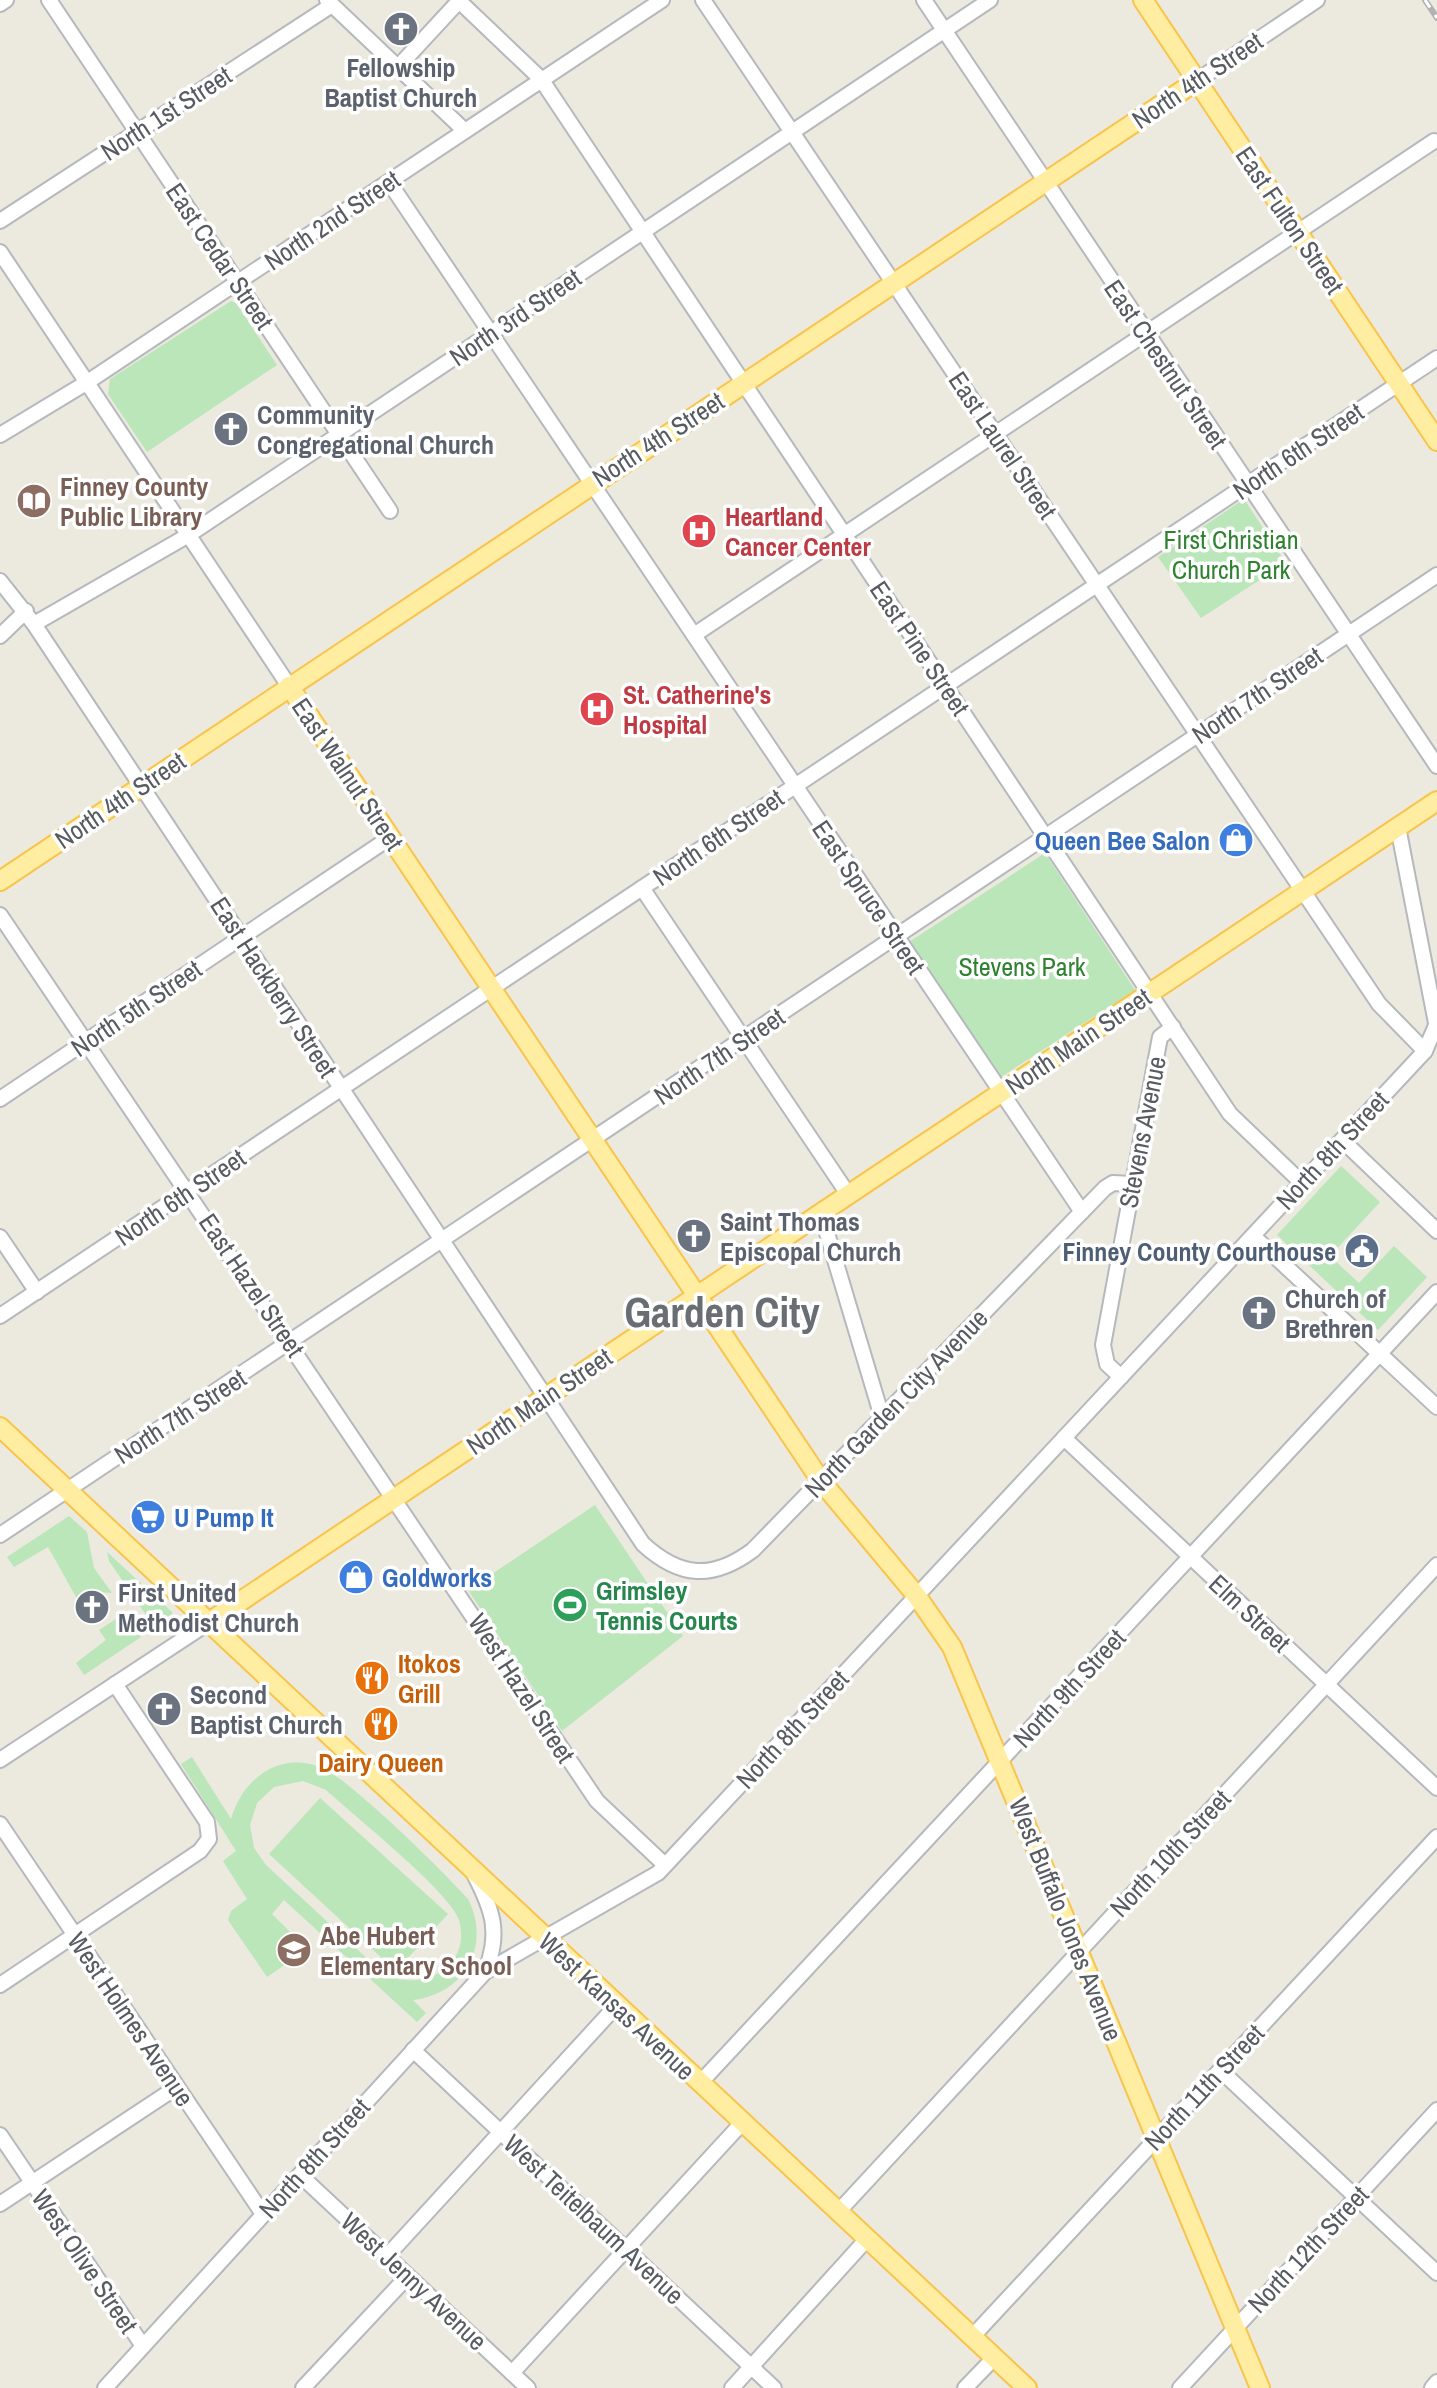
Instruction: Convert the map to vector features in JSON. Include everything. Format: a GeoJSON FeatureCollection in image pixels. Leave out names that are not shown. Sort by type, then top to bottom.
{"type":"FeatureCollection","features":[{"type":"Feature","properties":{"kind":"main road","name":"East Fulton Street"},"geometry":{"type":"LineString","coordinates":[[1143,0],[1437,441]]}},
{"type":"Feature","properties":{"kind":"main road","name":"North 4th Street"},"geometry":{"type":"LineString","coordinates":[[0,881],[1198,80]]}},
{"type":"Feature","properties":{"kind":"main road","name":"East Walnut Street"},"geometry":{"type":"LineString","coordinates":[[289,686],[821,1481]]}},
{"type":"Feature","properties":{"kind":"main road","name":"North Main Street"},"geometry":{"type":"LineString","coordinates":[[208,1623],[1437,801]]}},
{"type":"Feature","properties":{"kind":"main road","name":"West Kansas Avenue"},"geometry":{"type":"LineString","coordinates":[[0,1427],[1027,2388]]}},
{"type":"Feature","properties":{"kind":"main road","name":"West Buffalo Jones Avenue"},"geometry":{"type":"LineString","coordinates":[[821,1481],[916,1595],[952,1647],[1260,2388]]}},
{"type":"Feature","properties":{"kind":"street"},"geometry":{"type":"LineString","coordinates":[[0,4],[6,0]]}},
{"type":"Feature","properties":{"kind":"street","name":"East Cedar Street"},"geometry":{"type":"LineString","coordinates":[[49,0],[390,511]]}},
{"type":"Feature","properties":{"kind":"street"},"geometry":{"type":"LineString","coordinates":[[398,67],[459,0]]}},
{"type":"Feature","properties":{"kind":"street","name":"East Pine Street"},"geometry":{"type":"LineString","coordinates":[[459,0],[541,79],[1230,1114],[1302,1183]]}},
{"type":"Feature","properties":{"kind":"street","name":"North 2nd Street"},"geometry":{"type":"LineString","coordinates":[[0,435],[86,383],[662,0]]}},
{"type":"Feature","properties":{"kind":"street","name":"East Laurel Street"},"geometry":{"type":"LineString","coordinates":[[703,0],[1379,1004],[1425,1051]]}},
{"type":"Feature","properties":{"kind":"street","name":"East Chestnut Street"},"geometry":{"type":"LineString","coordinates":[[924,0],[1437,766]]}},
{"type":"Feature","properties":{"kind":"street","name":"North 3rd Street"},"geometry":{"type":"LineString","coordinates":[[0,636],[187,536],[990,0]]}},
{"type":"Feature","properties":{"kind":"street","name":"North 4th Street"},"geometry":{"type":"LineString","coordinates":[[1198,80],[1317,0]]}},
{"type":"Feature","properties":{"kind":"street"},"geometry":{"type":"LineString","coordinates":[[330,3],[465,131]]}},
{"type":"Feature","properties":{"kind":"street","name":"North 1st Street"},"geometry":{"type":"LineString","coordinates":[[0,221],[330,3]]}},
{"type":"Feature","properties":{"kind":"street"},"geometry":{"type":"LineString","coordinates":[[694,635],[1434,141]]}},
{"type":"Feature","properties":{"kind":"street","name":"East Spruce Street"},"geometry":{"type":"LineString","coordinates":[[389,182],[1082,1212]]}},
{"type":"Feature","properties":{"kind":"street","name":"East Walnut Street"},"geometry":{"type":"LineString","coordinates":[[0,252],[289,686]]}},
{"type":"Feature","properties":{"kind":"street","name":"North 6th Street"},"geometry":{"type":"LineString","coordinates":[[0,1316],[1437,358]]}},
{"type":"Feature","properties":{"kind":"street","name":"North 7th Street"},"geometry":{"type":"LineString","coordinates":[[0,1535],[1437,575]]}},
{"type":"Feature","properties":{"kind":"street","name":"East Hackberry Street"},"geometry":{"type":"LineString","coordinates":[[0,581],[30,618],[643,1544]]}},
{"type":"Feature","properties":{"kind":"street"},"geometry":{"type":"LineString","coordinates":[[1398,827],[1437,1023]]}},
{"type":"Feature","properties":{"kind":"street","name":"North 5th Street"},"geometry":{"type":"LineString","coordinates":[[0,1099],[391,837]]}},
{"type":"Feature","properties":{"kind":"street"},"geometry":{"type":"LineString","coordinates":[[642,888],[848,1194]]}},
{"type":"Feature","properties":{"kind":"street","name":"East Hazel Street"},"geometry":{"type":"LineString","coordinates":[[0,915],[395,1497]]}},
{"type":"Feature","properties":{"kind":"street","name":"North 8th Street"},"geometry":{"type":"LineString","coordinates":[[105,2388],[485,1972],[658,1873],[1425,1051],[1437,1023]]}},
{"type":"Feature","properties":{"kind":"street","name":"Stevens Avenue"},"geometry":{"type":"LineString","coordinates":[[1121,1377],[1107,1364],[1103,1345],[1160,1037],[1173,1027]]}},
{"type":"Feature","properties":{"kind":"street"},"geometry":{"type":"LineString","coordinates":[[1342,1140],[1437,1231]]}},
{"type":"Feature","properties":{"kind":"street","name":"North Garden City Avenue"},"geometry":{"type":"LineString","coordinates":[[643,1544],[674,1567],[720,1571],[753,1550],[1108,1185],[1132,1184]]}},
{"type":"Feature","properties":{"kind":"street"},"geometry":{"type":"LineString","coordinates":[[821,1213],[882,1417]]}},
{"type":"Feature","properties":{"kind":"street"},"geometry":{"type":"LineString","coordinates":[[1253,1236],[1437,1407]]}},
{"type":"Feature","properties":{"kind":"street"},"geometry":{"type":"LineString","coordinates":[[0,1237],[37,1292]]}},
{"type":"Feature","properties":{"kind":"street","name":"North 9th Street"},"geometry":{"type":"LineString","coordinates":[[700,2083],[1437,1292]]}},
{"type":"Feature","properties":{"kind":"street","name":"Elm Street"},"geometry":{"type":"LineString","coordinates":[[1064,1438],[1437,1788]]}},
{"type":"Feature","properties":{"kind":"street","name":"West Hazel Street"},"geometry":{"type":"LineString","coordinates":[[395,1497],[597,1801],[665,1865]]}},
{"type":"Feature","properties":{"kind":"street","name":"North 10th Street"},"geometry":{"type":"LineString","coordinates":[[838,2212],[1437,1565]]}},
{"type":"Feature","properties":{"kind":"street","name":"North Main Street"},"geometry":{"type":"LineString","coordinates":[[0,1760],[208,1623]]}},
{"type":"Feature","properties":{"kind":"street"},"geometry":{"type":"LineString","coordinates":[[0,1985],[200,1851],[209,1839],[207,1822],[115,1684]]}},
{"type":"Feature","properties":{"kind":"street","name":"West Holmes Avenue"},"geometry":{"type":"LineString","coordinates":[[0,1824],[263,2214]]}},
{"type":"Feature","properties":{"kind":"street","name":"North 11th Street"},"geometry":{"type":"LineString","coordinates":[[972,2337],[1437,1837]]}},
{"type":"Feature","properties":{"kind":"street"},"geometry":{"type":"LineString","coordinates":[[470,1867],[490,1905],[496,1931],[485,1972]]}},
{"type":"Feature","properties":{"kind":"street"},"geometry":{"type":"LineString","coordinates":[[387,2256],[617,2005]]}},
{"type":"Feature","properties":{"kind":"street","name":"West Teitelbaum Avenue"},"geometry":{"type":"LineString","coordinates":[[413,2050],[774,2388]]}},
{"type":"Feature","properties":{"kind":"street"},"geometry":{"type":"LineString","coordinates":[[1220,2070],[1437,2273]]}},
{"type":"Feature","properties":{"kind":"street"},"geometry":{"type":"LineString","coordinates":[[0,2204],[177,2087]]}},
{"type":"Feature","properties":{"kind":"street","name":"North 12th Street"},"geometry":{"type":"LineString","coordinates":[[1180,2388],[1437,2110]]}},
{"type":"Feature","properties":{"kind":"street"},"geometry":{"type":"LineString","coordinates":[[512,2373],[742,2123]]}},
{"type":"Feature","properties":{"kind":"street","name":"West Olive Street"},"geometry":{"type":"LineString","coordinates":[[0,2135],[143,2346]]}},
{"type":"Feature","properties":{"kind":"street","name":"West Jenny Avenue"},"geometry":{"type":"LineString","coordinates":[[300,2175],[528,2388]]}},
{"type":"Feature","properties":{"kind":"street"},"geometry":{"type":"LineString","coordinates":[[732,2388],[867,2239]]}},
{"type":"Feature","properties":{"kind":"street"},"geometry":{"type":"LineString","coordinates":[[303,2388],[408,2276]]}},
{"type":"Feature","properties":{"kind":"street"},"geometry":{"type":"LineString","coordinates":[[965,2388],[994,2358]]}},
{"type":"Feature","properties":{"kind":"street"},"geometry":{"type":"LineString","coordinates":[[1432,2388],[1437,2382]]}},
{"type":"Feature","properties":{"kind":"green space"},"geometry":{"type":"Polygon","coordinates":[[[231,301],[236,303],[277,365],[147,452],[108,394],[110,379],[231,301]]]}},
{"type":"Feature","properties":{"kind":"green space","name":"First Christian Church Park"},"geometry":{"type":"Polygon","coordinates":[[[1244,499],[1286,563],[1201,618],[1158,557],[1244,499]]]}},
{"type":"Feature","properties":{"kind":"green space","name":"Stevens Park"},"geometry":{"type":"Polygon","coordinates":[[[1045,853],[1135,990],[998,1079],[909,942],[1045,853]]]}},
{"type":"Feature","properties":{"kind":"green space"},"geometry":{"type":"Polygon","coordinates":[[[1341,1166],[1380,1202],[1330,1256],[1359,1283],[1394,1246],[1427,1277],[1378,1330],[1277,1235],[1341,1166]]]}},
{"type":"Feature","properties":{"kind":"green space","name":"Grimsley Tennis Courts"},"geometry":{"type":"Polygon","coordinates":[[[595,1505],[683,1636],[562,1731],[468,1590],[595,1505]]]}},
{"type":"Feature","properties":{"kind":"green space"},"geometry":{"type":"Polygon","coordinates":[[[69,1516],[87,1532],[94,1568],[112,1593],[99,1592],[80,1604],[48,1547],[14,1567],[7,1557],[69,1516]]]}},
{"type":"Feature","properties":{"kind":"green space"},"geometry":{"type":"Polygon","coordinates":[[[107,1552],[172,1612],[172,1617],[155,1628],[109,1561],[107,1552]]]}},
{"type":"Feature","properties":{"kind":"green space"},"geometry":{"type":"Polygon","coordinates":[[[125,1613],[141,1637],[84,1675],[76,1663],[106,1640],[99,1630],[125,1613]]]}},
{"type":"Feature","properties":{"kind":"green space"},"geometry":{"type":"Polygon","coordinates":[[[192,1757],[231,1819],[236,1805],[253,1781],[276,1766],[305,1763],[320,1767],[352,1788],[468,1899],[477,1934],[469,1965],[446,1988],[413,2000],[426,2013],[417,2022],[284,1900],[272,1914],[305,1947],[302,1953],[267,1977],[228,1920],[231,1911],[247,1899],[223,1861],[236,1851],[181,1764],[192,1757]],[[303,1781],[274,1787],[257,1803],[250,1825],[254,1848],[266,1865],[385,1975],[414,1980],[441,1972],[458,1951],[461,1937],[459,1920],[452,1907],[420,1873],[326,1790],[303,1781]]]}},
{"type":"Feature","properties":{"kind":"green space"},"geometry":{"type":"Polygon","coordinates":[[[320,1798],[448,1914],[396,1971],[269,1854],[320,1798]]]}},
{"type":"Feature","properties":{"kind":"railway"},"geometry":{"type":"LineString","coordinates":[[1425,0],[1437,18]]}},
{"type":"Feature","properties":{"kind":"place","name":"Fellowship Baptist Church"},"geometry":{"type":"Point","coordinates":[401,29]}},
{"type":"Feature","properties":{"kind":"place","name":"Community Congregational Church"},"geometry":{"type":"Point","coordinates":[231,429]}},
{"type":"Feature","properties":{"kind":"place","name":"Finney County Public Library"},"geometry":{"type":"Point","coordinates":[34,501]}},
{"type":"Feature","properties":{"kind":"place","name":"Heartland Cancer Center"},"geometry":{"type":"Point","coordinates":[699,531]}},
{"type":"Feature","properties":{"kind":"place","name":"St. Catherine's Hospital"},"geometry":{"type":"Point","coordinates":[597,709]}},
{"type":"Feature","properties":{"kind":"place","name":"Queen Bee Salon"},"geometry":{"type":"Point","coordinates":[1236,840]}},
{"type":"Feature","properties":{"kind":"place","name":"Saint Thomas Episcopal Church"},"geometry":{"type":"Point","coordinates":[694,1236]}},
{"type":"Feature","properties":{"kind":"place","name":"Finney County Courthouse"},"geometry":{"type":"Point","coordinates":[1362,1251]}},
{"type":"Feature","properties":{"kind":"place","name":"Church of Brethren"},"geometry":{"type":"Point","coordinates":[1259,1313]}},
{"type":"Feature","properties":{"kind":"place","name":"U Pump It"},"geometry":{"type":"Point","coordinates":[148,1517]}},
{"type":"Feature","properties":{"kind":"place","name":"Goldworks"},"geometry":{"type":"Point","coordinates":[356,1577]}},
{"type":"Feature","properties":{"kind":"place","name":"Grimsley Tennis Courts"},"geometry":{"type":"Point","coordinates":[570,1605]}},
{"type":"Feature","properties":{"kind":"place","name":"First United Methodist Church"},"geometry":{"type":"Point","coordinates":[92,1607]}},
{"type":"Feature","properties":{"kind":"place","name":"Itokos Grill"},"geometry":{"type":"Point","coordinates":[372,1678]}},
{"type":"Feature","properties":{"kind":"place","name":"Second Baptist Church"},"geometry":{"type":"Point","coordinates":[164,1709]}},
{"type":"Feature","properties":{"kind":"place","name":"Dairy Queen"},"geometry":{"type":"Point","coordinates":[381,1724]}},
{"type":"Feature","properties":{"kind":"place","name":"Abe Hubert Elementary School"},"geometry":{"type":"Point","coordinates":[294,1950]}},
{"type":"Feature","properties":{"kind":"district","name":"Garden City"},"geometry":{"type":"Point","coordinates":[722,1312]}}]}
